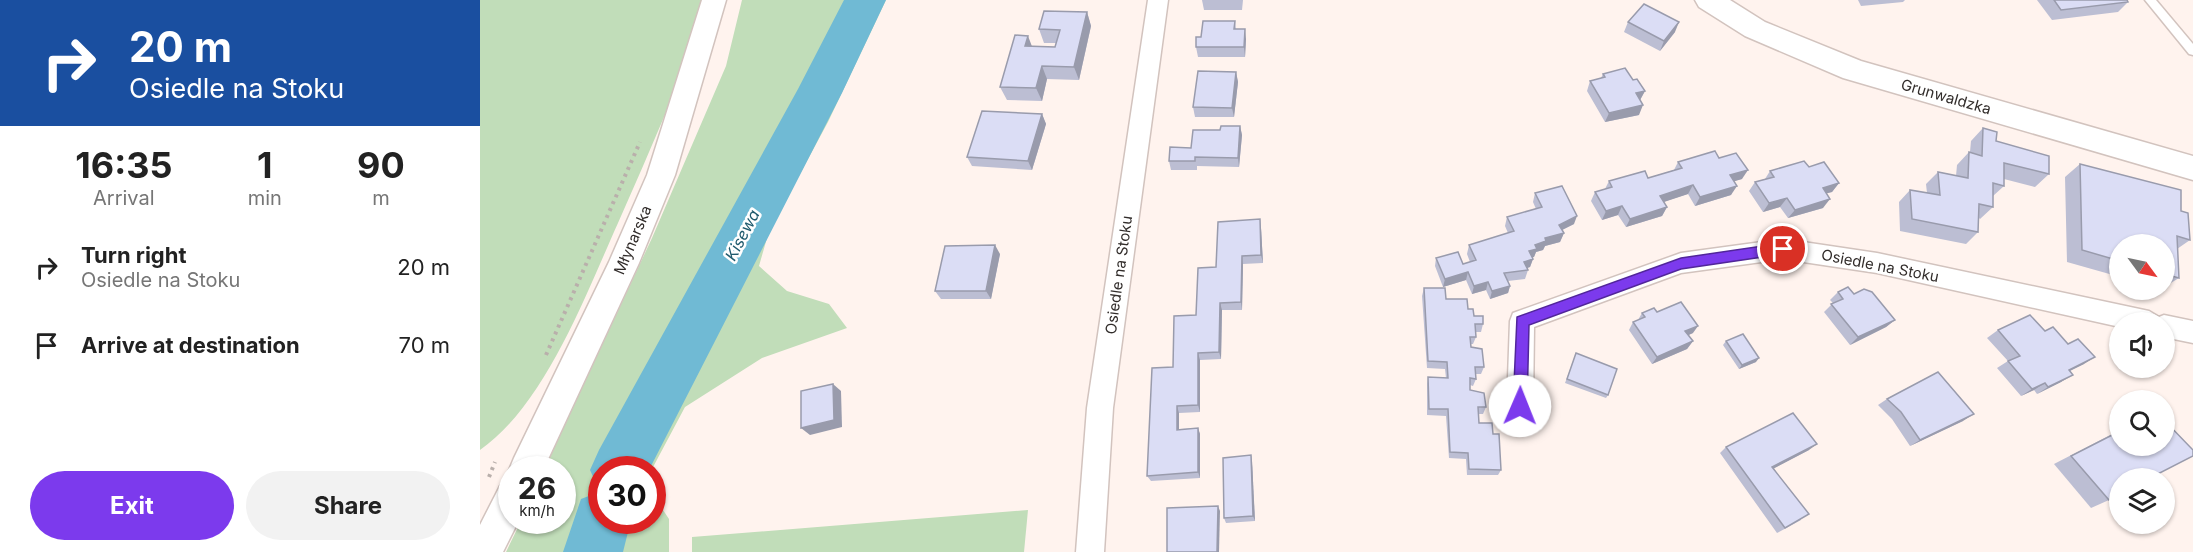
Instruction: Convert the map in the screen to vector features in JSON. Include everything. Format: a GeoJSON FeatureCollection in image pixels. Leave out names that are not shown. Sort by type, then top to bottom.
{"type":"FeatureCollection","features":[{"type":"Feature","properties":{"kind":"main road","name":"Grunwaldzka"},"geometry":{"type":"LineString","coordinates":[[1709,0],[1755,29],[1853,70],[2193,168]]}},
{"type":"Feature","properties":{"kind":"street","name":"Młynarska"},"geometry":{"type":"LineString","coordinates":[[533,456],[624,263],[661,174],[714,0]]}},
{"type":"Feature","properties":{"kind":"street","name":"Osiedle na Stoku"},"geometry":{"type":"LineString","coordinates":[[1089,552],[1100,408],[1158,0]]}},
{"type":"Feature","properties":{"kind":"street","name":"Osiedle na Stoku"},"geometry":{"type":"LineString","coordinates":[[1520,406],[1522,321],[1681,263],[1783,249],[1877,263],[2109,313]]}},
{"type":"Feature","properties":{"kind":"street"},"geometry":{"type":"LineString","coordinates":[[2175,328],[2193,332]]}},
{"type":"Feature","properties":{"kind":"street"},"geometry":{"type":"LineString","coordinates":[[485,552],[498,491]]}},
{"type":"Feature","properties":{"kind":"lane"},"geometry":{"type":"LineString","coordinates":[[2150,0],[2193,51]]}},
{"type":"Feature","properties":{"kind":"path"},"geometry":{"type":"LineString","coordinates":[[544,357],[643,136]]}},
{"type":"Feature","properties":{"kind":"green space"},"geometry":{"type":"Polygon","coordinates":[[[480,0],[712,0],[592,282],[561,346],[544,377],[524,406],[503,430],[480,450],[480,0]]]}},
{"type":"Feature","properties":{"kind":"green space"},"geometry":{"type":"Polygon","coordinates":[[[742,0],[886,0],[828,122],[769,231],[759,266],[787,291],[829,304],[847,328],[762,358],[685,407],[659,456],[588,456],[588,534],[666,534],[666,514],[669,519],[669,552],[506,552],[515,534],[576,534],[576,456],[550,456],[652,238],[726,66],[742,0]]]}},
{"type":"Feature","properties":{"kind":"green space"},"geometry":{"type":"Polygon","coordinates":[[[1028,510],[1024,552],[692,552],[692,537],[1028,510]]]}},
{"type":"Feature","properties":{"kind":"building"},"geometry":{"type":"Polygon","coordinates":[[[2054,0],[2127,0],[2128,2],[2061,10],[2054,0]]]}},
{"type":"Feature","properties":{"kind":"building"},"geometry":{"type":"Polygon","coordinates":[[[1644,4],[1679,22],[1664,41],[1628,22],[1644,4]]]}},
{"type":"Feature","properties":{"kind":"building"},"geometry":{"type":"Polygon","coordinates":[[[1044,11],[1087,12],[1074,67],[1042,66],[1036,88],[1000,87],[1015,35],[1028,36],[1025,46],[1055,47],[1060,30],[1039,29],[1044,11]]]}},
{"type":"Feature","properties":{"kind":"building"},"geometry":{"type":"Polygon","coordinates":[[[1203,21],[1235,21],[1234,29],[1245,29],[1244,47],[1196,47],[1196,37],[1201,37],[1203,21]]]}},
{"type":"Feature","properties":{"kind":"building"},"geometry":{"type":"Polygon","coordinates":[[[1625,68],[1633,80],[1637,79],[1645,91],[1636,93],[1643,105],[1609,113],[1590,81],[1605,77],[1603,74],[1625,68]]]}},
{"type":"Feature","properties":{"kind":"building"},"geometry":{"type":"Polygon","coordinates":[[[1198,71],[1236,72],[1232,108],[1193,107],[1198,71]]]}},
{"type":"Feature","properties":{"kind":"building"},"geometry":{"type":"Polygon","coordinates":[[[982,111],[1042,114],[1028,161],[967,157],[982,111]]]}},
{"type":"Feature","properties":{"kind":"building"},"geometry":{"type":"Polygon","coordinates":[[[1221,126],[1240,126],[1238,158],[1195,157],[1195,161],[1169,161],[1170,147],[1191,148],[1193,130],[1220,130],[1221,126]]]}},
{"type":"Feature","properties":{"kind":"building"},"geometry":{"type":"Polygon","coordinates":[[[1983,128],[1997,132],[1996,141],[2049,156],[2049,174],[2004,163],[2004,186],[1993,183],[1993,207],[1979,204],[1978,232],[1912,219],[1910,190],[1940,195],[1938,172],[1968,178],[1969,152],[1982,156],[1983,128]]]}},
{"type":"Feature","properties":{"kind":"building"},"geometry":{"type":"Polygon","coordinates":[[[1715,151],[1719,158],[1736,153],[1748,170],[1730,175],[1737,186],[1700,197],[1693,185],[1660,196],[1667,207],[1630,219],[1622,206],[1606,211],[1595,192],[1612,187],[1609,181],[1645,171],[1648,178],[1682,168],[1678,162],[1715,151]]]}},
{"type":"Feature","properties":{"kind":"building"},"geometry":{"type":"Polygon","coordinates":[[[1804,161],[1809,167],[1824,162],[1839,183],[1823,188],[1830,199],[1795,210],[1787,198],[1769,203],[1755,182],[1774,177],[1770,171],[1804,161]]]}},
{"type":"Feature","properties":{"kind":"building"},"geometry":{"type":"Polygon","coordinates":[[[2080,164],[2181,190],[2181,211],[2188,213],[2190,240],[2177,236],[2179,278],[2175,277],[2175,234],[2109,234],[2109,258],[2082,250],[2080,164]]]}},
{"type":"Feature","properties":{"kind":"building"},"geometry":{"type":"Polygon","coordinates":[[[1562,186],[1577,216],[1559,225],[1564,233],[1545,238],[1546,241],[1535,245],[1537,249],[1529,251],[1533,259],[1524,262],[1528,270],[1504,273],[1510,286],[1492,291],[1488,282],[1474,286],[1468,272],[1445,279],[1436,258],[1458,252],[1463,264],[1476,260],[1469,245],[1514,231],[1507,217],[1542,207],[1535,193],[1562,186]]]}},
{"type":"Feature","properties":{"kind":"building"},"geometry":{"type":"Polygon","coordinates":[[[1260,219],[1261,255],[1242,256],[1241,302],[1220,303],[1219,352],[1198,353],[1198,405],[1177,406],[1177,430],[1198,428],[1198,472],[1147,476],[1152,368],[1173,367],[1174,316],[1196,315],[1198,268],[1216,267],[1218,222],[1260,219]]]}},
{"type":"Feature","properties":{"kind":"building"},"geometry":{"type":"Polygon","coordinates":[[[995,245],[986,291],[935,291],[945,246],[995,245]]]}},
{"type":"Feature","properties":{"kind":"building"},"geometry":{"type":"Polygon","coordinates":[[[1848,287],[1854,294],[1864,289],[1872,292],[1895,320],[1858,337],[1831,304],[1843,299],[1838,292],[1848,287]]]}},
{"type":"Feature","properties":{"kind":"building"},"geometry":{"type":"Polygon","coordinates":[[[1424,288],[1445,288],[1446,299],[1467,299],[1468,309],[1473,309],[1474,316],[1483,316],[1483,324],[1475,324],[1476,337],[1470,337],[1471,347],[1482,349],[1484,367],[1475,367],[1476,379],[1470,378],[1470,390],[1484,393],[1486,407],[1478,407],[1479,423],[1492,423],[1493,434],[1499,434],[1501,470],[1469,469],[1468,453],[1450,452],[1448,409],[1429,409],[1428,377],[1448,378],[1447,362],[1428,361],[1424,288]]]}},
{"type":"Feature","properties":{"kind":"building"},"geometry":{"type":"Polygon","coordinates":[[[1681,302],[1698,326],[1685,331],[1693,341],[1657,357],[1633,322],[1645,317],[1642,313],[1654,308],[1657,312],[1681,302]]]}},
{"type":"Feature","properties":{"kind":"building"},"geometry":{"type":"Polygon","coordinates":[[[2030,315],[2045,331],[2053,327],[2068,344],[2078,339],[2095,357],[2069,370],[2073,375],[2048,387],[2045,383],[2032,389],[2008,361],[2020,356],[1998,330],[2030,315]]]}},
{"type":"Feature","properties":{"kind":"building"},"geometry":{"type":"Polygon","coordinates":[[[1743,334],[1759,358],[1742,365],[1726,341],[1743,334]]]}},
{"type":"Feature","properties":{"kind":"building"},"geometry":{"type":"Polygon","coordinates":[[[1576,353],[1617,369],[1608,395],[1567,379],[1576,353]]]}},
{"type":"Feature","properties":{"kind":"building"},"geometry":{"type":"Polygon","coordinates":[[[1938,372],[1974,414],[1920,440],[1901,412],[1887,399],[1938,372]]]}},
{"type":"Feature","properties":{"kind":"building"},"geometry":{"type":"Polygon","coordinates":[[[833,384],[834,420],[801,428],[801,391],[833,384]]]}},
{"type":"Feature","properties":{"kind":"building"},"geometry":{"type":"Polygon","coordinates":[[[1793,413],[1817,444],[1772,467],[1809,514],[1785,528],[1726,447],[1793,413]]]}},
{"type":"Feature","properties":{"kind":"building"},"geometry":{"type":"Polygon","coordinates":[[[2175,431],[2193,450],[2193,456],[2170,468],[2109,468],[2109,500],[2071,456],[2109,437],[2109,456],[2175,456],[2175,431]]]}},
{"type":"Feature","properties":{"kind":"building"},"geometry":{"type":"Polygon","coordinates":[[[1251,455],[1253,516],[1224,518],[1223,458],[1251,455]]]}},
{"type":"Feature","properties":{"kind":"building"},"geometry":{"type":"Polygon","coordinates":[[[1218,506],[1217,552],[1167,552],[1167,508],[1218,506]]]}},
{"type":"Feature","properties":{"kind":"waterway","name":"Kisewa"},"geometry":{"type":"LineString","coordinates":[[626,456],[819,93],[865,0]]}},
{"type":"Feature","properties":{"kind":"waterway","name":"Kisewa"},"geometry":{"type":"LineString","coordinates":[[593,552],[598,534]]}},
{"type":"Feature","properties":{"kind":"route"},"geometry":{"type":"LineString","coordinates":[[1520,406],[1522,321],[1681,263],[1783,249]]}}]}
